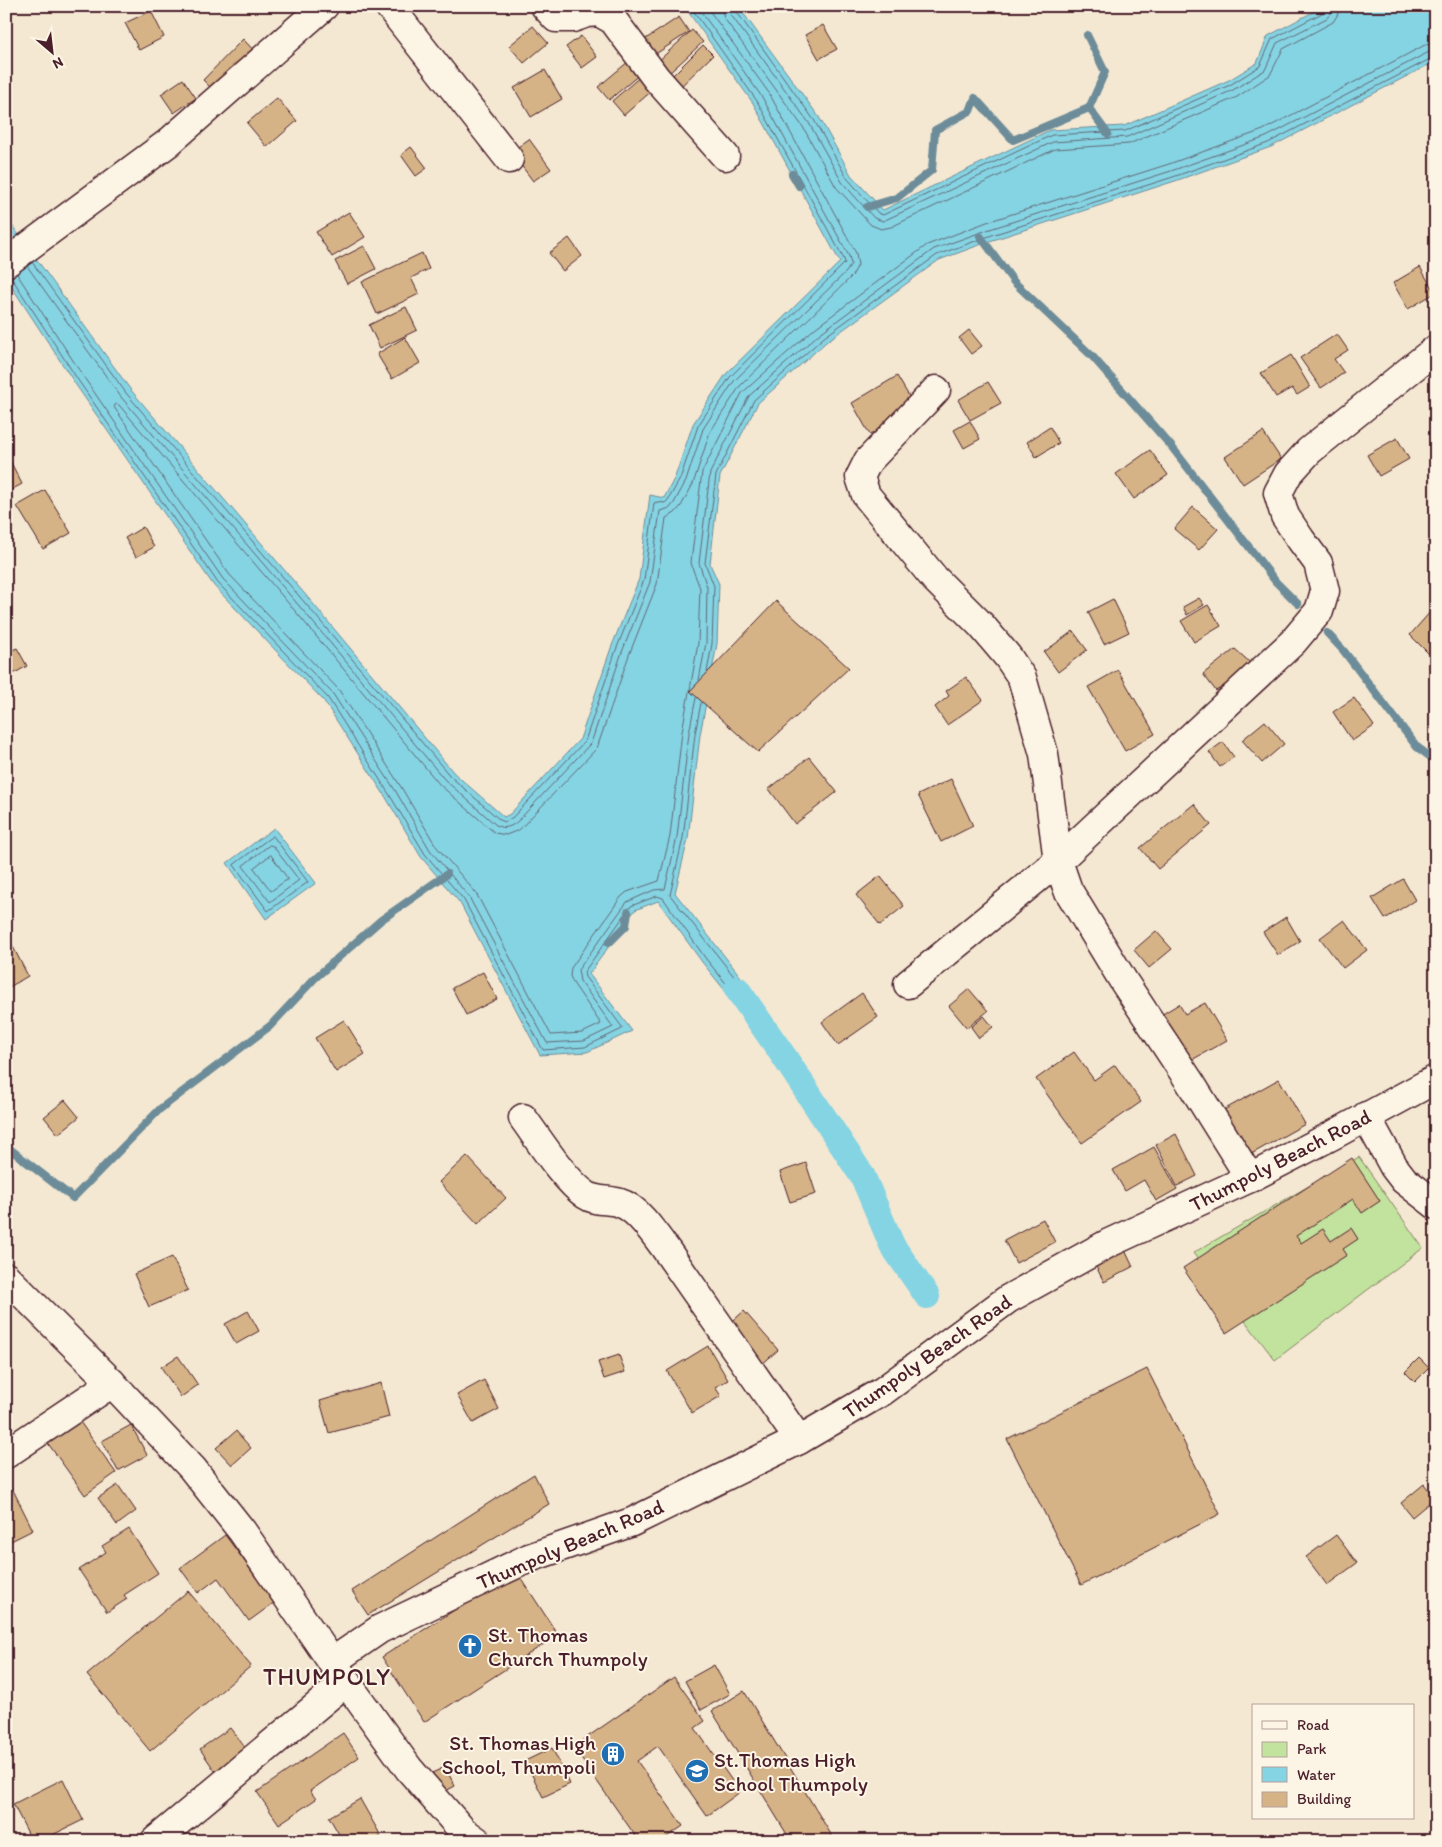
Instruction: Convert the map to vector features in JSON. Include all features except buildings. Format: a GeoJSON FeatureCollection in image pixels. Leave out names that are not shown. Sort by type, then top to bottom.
{"type":"FeatureCollection","features":[{"type":"Feature","properties":{"kind":"street"},"geometry":{"type":"LineString","coordinates":[[389,6],[509,159]]}},
{"type":"Feature","properties":{"kind":"street"},"geometry":{"type":"LineString","coordinates":[[545,6],[556,18],[573,18],[587,13],[599,12],[613,20],[656,78],[725,156]]}},
{"type":"Feature","properties":{"kind":"street"},"geometry":{"type":"LineString","coordinates":[[6,263],[168,143],[318,8]]}},
{"type":"Feature","properties":{"kind":"street"},"geometry":{"type":"LineString","coordinates":[[908,984],[1058,861],[1293,642],[1319,611],[1325,591],[1318,563],[1285,516],[1278,494],[1288,474],[1309,451],[1436,349]]}},
{"type":"Feature","properties":{"kind":"street"},"geometry":{"type":"LineString","coordinates":[[936,390],[868,461],[860,477],[866,495],[935,580],[981,625],[1008,657],[1022,678],[1044,754],[1058,861],[1068,890],[1124,982],[1250,1178]]}},
{"type":"Feature","properties":{"kind":"street","name":"Thumpoly Beach Road"},"geometry":{"type":"LineString","coordinates":[[155,1841],[340,1671],[380,1629],[529,1558],[632,1522],[799,1440],[883,1391],[1008,1299],[1109,1243],[1250,1178],[1436,1079]]}},
{"type":"Feature","properties":{"kind":"street"},"geometry":{"type":"LineString","coordinates":[[1366,1116],[1394,1167],[1404,1180],[1436,1206]]}},
{"type":"Feature","properties":{"kind":"street"},"geometry":{"type":"LineString","coordinates":[[523,1118],[572,1183],[587,1196],[629,1206],[646,1224],[667,1251],[799,1440]]}},
{"type":"Feature","properties":{"kind":"street"},"geometry":{"type":"LineString","coordinates":[[6,1277],[112,1383],[192,1468],[242,1531],[409,1769],[463,1831],[476,1841]]}},
{"type":"Feature","properties":{"kind":"street"},"geometry":{"type":"LineString","coordinates":[[6,1454],[112,1383]]}},
{"type":"Feature","properties":{"kind":"green space"},"geometry":{"type":"Polygon","coordinates":[[[1359,1157],[1423,1248],[1275,1360],[1193,1253],[1359,1157]]]}},
{"type":"Feature","properties":{"kind":"water"},"geometry":{"type":"Polygon","coordinates":[[[684,6],[738,6],[819,117],[851,175],[883,210],[1050,130],[1124,126],[1229,80],[1257,63],[1268,36],[1324,6],[1436,6],[1436,61],[1271,147],[1175,181],[993,240],[939,260],[826,342],[758,403],[720,476],[710,564],[719,584],[717,644],[700,735],[688,839],[675,893],[766,1009],[752,1024],[702,962],[658,901],[635,910],[589,974],[632,1031],[587,1052],[540,1055],[460,903],[421,857],[385,796],[324,701],[214,586],[76,385],[6,278],[6,217],[130,389],[454,773],[504,817],[510,814],[580,739],[611,648],[639,579],[650,495],[664,498],[675,477],[693,424],[726,374],[840,262],[753,103],[684,6]]]}},
{"type":"Feature","properties":{"kind":"water"},"geometry":{"type":"Polygon","coordinates":[[[274,828],[316,883],[266,919],[227,863],[274,828]]]}},
{"type":"Feature","properties":{"kind":"waterway"},"geometry":{"type":"LineString","coordinates":[[1087,35],[1105,72],[1089,108],[1108,134]]}},
{"type":"Feature","properties":{"kind":"waterway"},"geometry":{"type":"LineString","coordinates":[[867,207],[897,198],[932,170],[935,130],[970,111],[975,98],[1013,140],[1089,108]]}},
{"type":"Feature","properties":{"kind":"waterway"},"geometry":{"type":"LineString","coordinates":[[792,174],[799,186]]}},
{"type":"Feature","properties":{"kind":"waterway"},"geometry":{"type":"LineString","coordinates":[[980,236],[1014,282],[1092,356],[1171,446],[1276,582],[1298,604]]}},
{"type":"Feature","properties":{"kind":"waterway"},"geometry":{"type":"LineString","coordinates":[[1327,633],[1343,650],[1417,747],[1436,761]]}},
{"type":"Feature","properties":{"kind":"waterway"},"geometry":{"type":"LineString","coordinates":[[6,1146],[73,1198],[160,1109],[270,1026],[315,978],[381,920],[447,874]]}},
{"type":"Feature","properties":{"kind":"waterway"},"geometry":{"type":"LineString","coordinates":[[609,943],[626,926],[628,912]]}},
{"type":"Feature","properties":{"kind":"waterway"},"geometry":{"type":"LineString","coordinates":[[737,989],[863,1177],[892,1245],[927,1296]]}},
{"type":"Feature","properties":{"kind":"place","name":"St. Thomas Church Thumpoly"},"geometry":{"type":"Point","coordinates":[470,1646]}},
{"type":"Feature","properties":{"kind":"place","name":"St. Thomas High School, Thumpoli"},"geometry":{"type":"Point","coordinates":[613,1754]}},
{"type":"Feature","properties":{"kind":"place","name":"St.Thomas High School Thumpoly"},"geometry":{"type":"Point","coordinates":[697,1771]}},
{"type":"Feature","properties":{"kind":"district","name":"THUMPOLY"},"geometry":{"type":"Point","coordinates":[327,1676]}}]}
